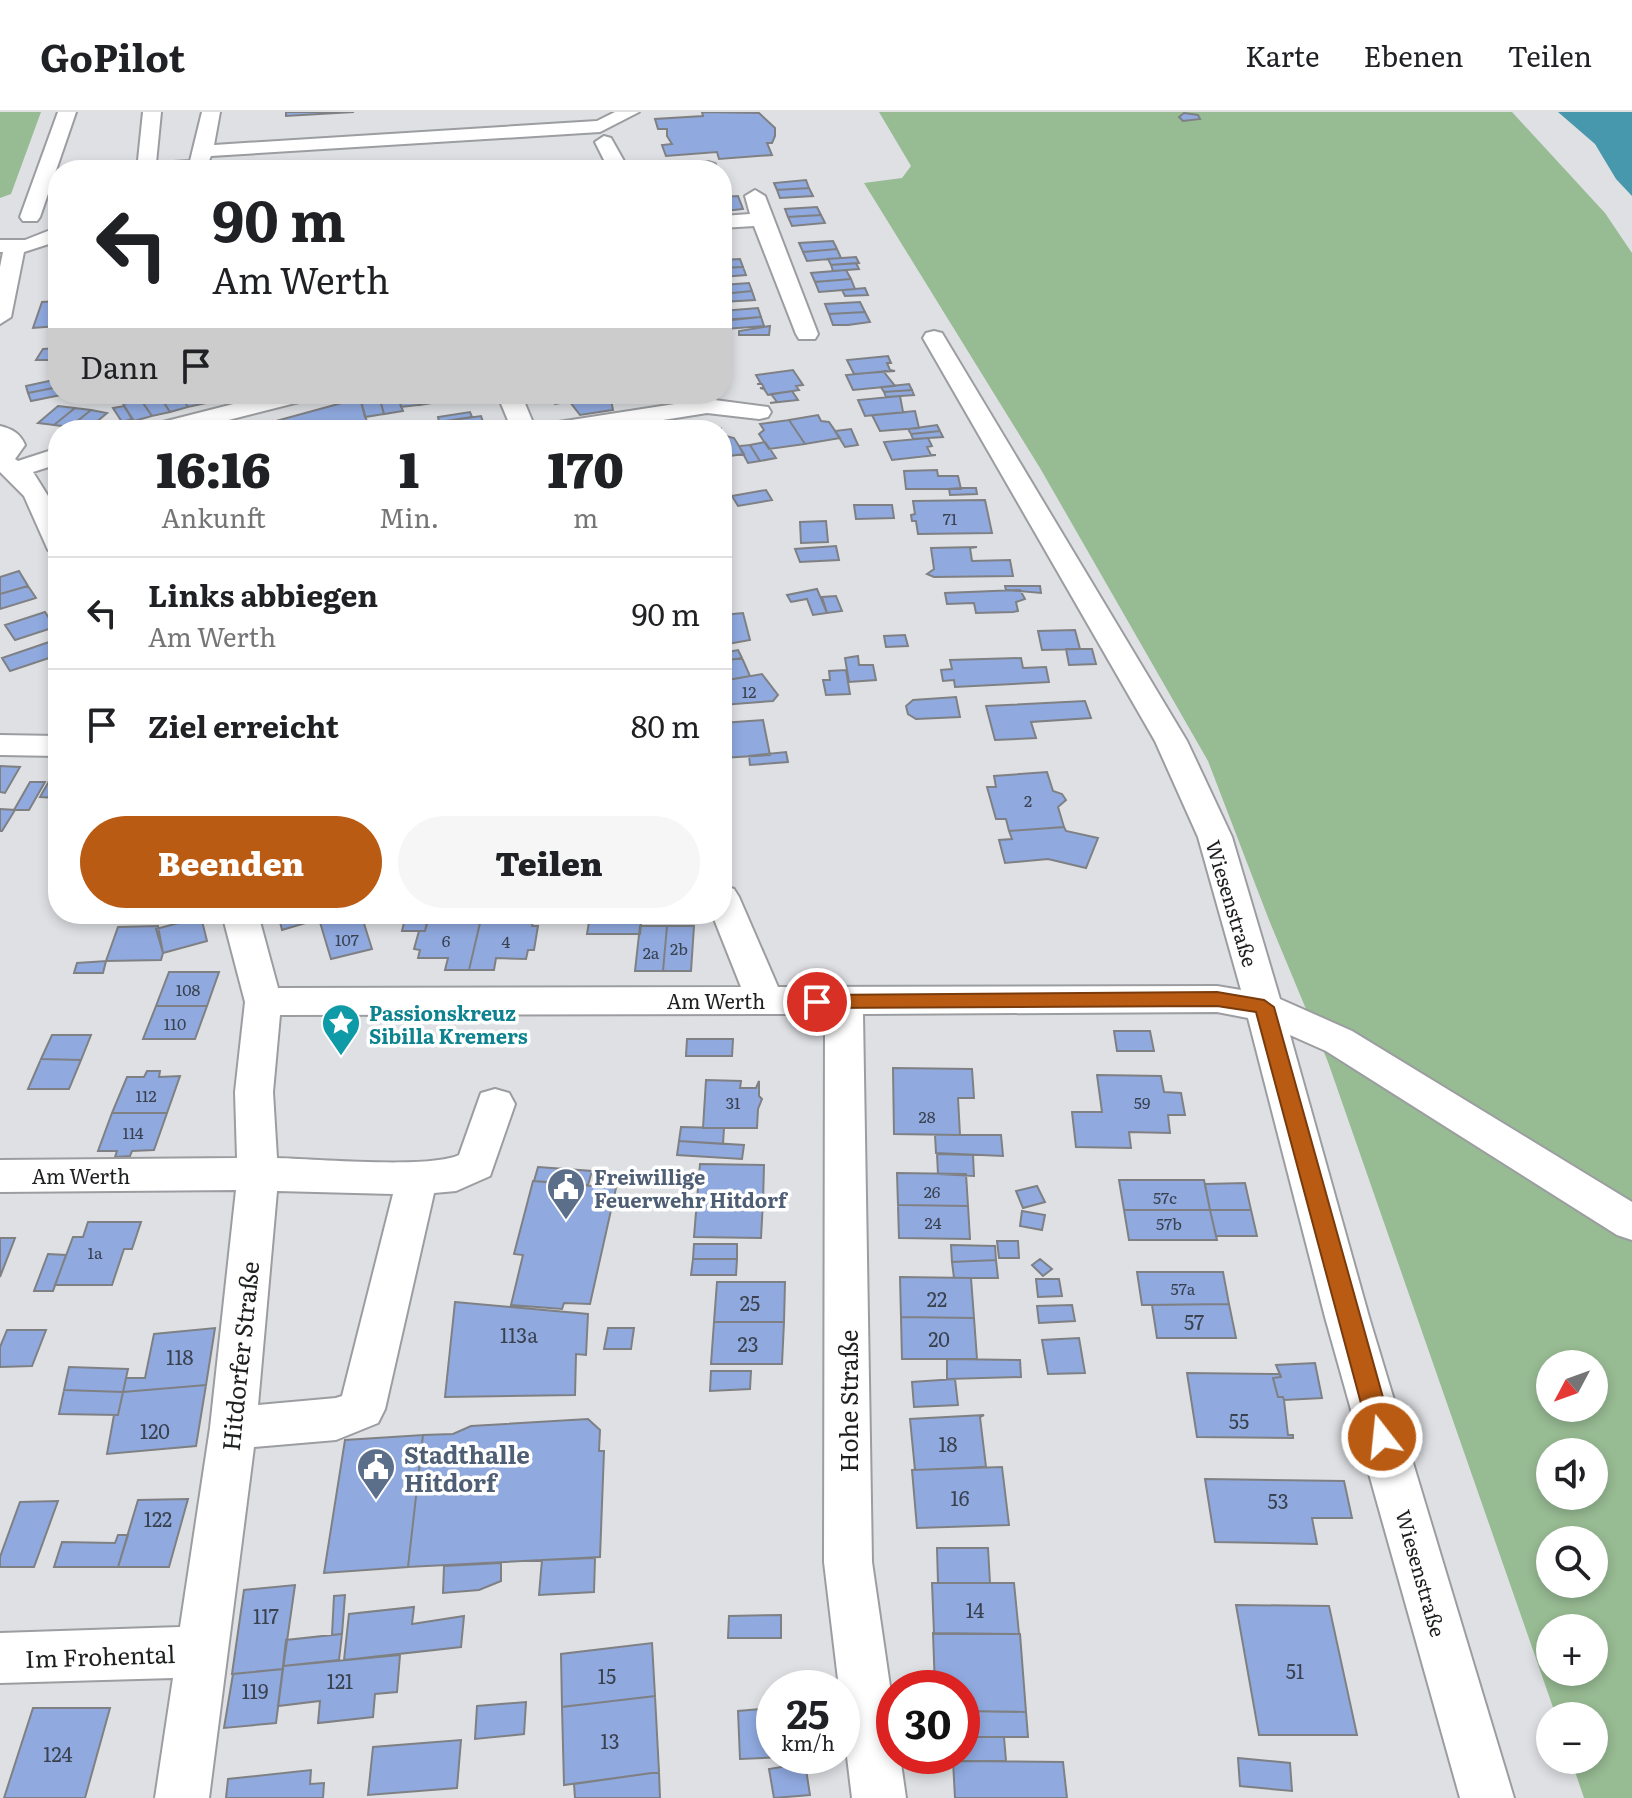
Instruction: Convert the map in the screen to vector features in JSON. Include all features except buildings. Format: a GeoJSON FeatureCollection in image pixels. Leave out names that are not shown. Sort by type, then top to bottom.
{"type":"FeatureCollection","features":[{"type":"Feature","properties":{"kind":"street"},"geometry":{"type":"LineString","coordinates":[[52,160],[67,112]]}},
{"type":"Feature","properties":{"kind":"street"},"geometry":{"type":"LineString","coordinates":[[147,160],[152,112]]}},
{"type":"Feature","properties":{"kind":"street"},"geometry":{"type":"LineString","coordinates":[[200,159],[211,112]]}},
{"type":"Feature","properties":{"kind":"street"},"geometry":{"type":"LineString","coordinates":[[195,160],[602,134],[630,112]]}},
{"type":"Feature","properties":{"kind":"street"},"geometry":{"type":"LineString","coordinates":[[602,134],[614,160]]}},
{"type":"Feature","properties":{"kind":"street"},"geometry":{"type":"LineString","coordinates":[[30,217],[48,170]]}},
{"type":"Feature","properties":{"kind":"street"},"geometry":{"type":"LineString","coordinates":[[755,196],[761,219],[793,290],[807,334]]}},
{"type":"Feature","properties":{"kind":"street"},"geometry":{"type":"LineString","coordinates":[[3,222],[30,217],[48,221]]}},
{"type":"Feature","properties":{"kind":"street"},"geometry":{"type":"LineString","coordinates":[[732,221],[761,219]]}},
{"type":"Feature","properties":{"kind":"street"},"geometry":{"type":"LineString","coordinates":[[0,317],[8,247],[40,243],[48,239]]}},
{"type":"Feature","properties":{"kind":"street","name":"Wiesenstraße"},"geometry":{"type":"LineString","coordinates":[[934,338],[1171,741],[1215,837],[1347,1317],[1487,1798]]}},
{"type":"Feature","properties":{"kind":"street"},"geometry":{"type":"LineString","coordinates":[[203,420],[253,404]]}},
{"type":"Feature","properties":{"kind":"street"},"geometry":{"type":"LineString","coordinates":[[628,420],[707,406],[759,412]]}},
{"type":"Feature","properties":{"kind":"street"},"geometry":{"type":"LineString","coordinates":[[0,433],[10,439],[12,445],[6,464]]}},
{"type":"Feature","properties":{"kind":"street"},"geometry":{"type":"LineString","coordinates":[[6,464],[48,458]]}},
{"type":"Feature","properties":{"kind":"street"},"geometry":{"type":"LineString","coordinates":[[6,464],[34,488],[48,521]]}},
{"type":"Feature","properties":{"kind":"street"},"geometry":{"type":"LineString","coordinates":[[0,745],[48,746]]}},
{"type":"Feature","properties":{"kind":"street"},"geometry":{"type":"LineString","coordinates":[[732,921],[765,1000]]}},
{"type":"Feature","properties":{"kind":"street","name":"Hitdorfer Straße"},"geometry":{"type":"LineString","coordinates":[[182,1798],[233,1428],[258,1174],[254,1092],[263,1002],[243,924]]}},
{"type":"Feature","properties":{"kind":"street","name":"Am Werth"},"geometry":{"type":"LineString","coordinates":[[263,1002],[765,1000],[844,1003],[1217,999],[1264,1007],[1339,1041],[1632,1223]]}},
{"type":"Feature","properties":{"kind":"street","name":"Hohe Straße"},"geometry":{"type":"LineString","coordinates":[[844,1003],[848,1562],[879,1798]]}},
{"type":"Feature","properties":{"kind":"street","name":"Am Werth"},"geometry":{"type":"LineString","coordinates":[[0,1176],[258,1174],[417,1178],[456,1175],[476,1165],[495,1104]]}},
{"type":"Feature","properties":{"kind":"street"},"geometry":{"type":"LineString","coordinates":[[233,1428],[336,1419],[362,1409],[417,1178]]}},
{"type":"Feature","properties":{"kind":"street","name":"Im Frohental"},"geometry":{"type":"LineString","coordinates":[[0,1658],[200,1652]]}},
{"type":"Feature","properties":{"kind":"green space"},"geometry":{"type":"Polygon","coordinates":[[[0,112],[41,112],[11,194],[0,198],[0,112]]]}},
{"type":"Feature","properties":{"kind":"green space"},"geometry":{"type":"Polygon","coordinates":[[[879,112],[1512,112],[1605,213],[1632,253],[1632,1798],[1584,1798],[1576,1774],[1608,1774],[1608,1702],[1551,1702],[1546,1686],[1608,1686],[1608,1614],[1536,1614],[1536,1659],[1328,1062],[1208,761],[1040,468],[864,183],[902,178],[911,166],[879,112]]]}},
{"type":"Feature","properties":{"kind":"water"},"geometry":{"type":"Polygon","coordinates":[[[1558,112],[1632,112],[1632,196],[1616,179],[1595,144],[1558,112]]]}},
{"type":"Feature","properties":{"kind":"place","name":"Passionskreuz Sibilla Kremers"},"geometry":{"type":"Point","coordinates":[341,1057]}},
{"type":"Feature","properties":{"kind":"place","name":"Freiwillige Feuerwehr Hitdorf"},"geometry":{"type":"Point","coordinates":[566,1221]}},
{"type":"Feature","properties":{"kind":"place","name":"Stadthalle Hitdorf"},"geometry":{"type":"Point","coordinates":[376,1501]}},
{"type":"Feature","properties":{"kind":"route"},"geometry":{"type":"LineString","coordinates":[[817,1002],[1217,999],[1264,1007],[1382,1437]]}}]}
